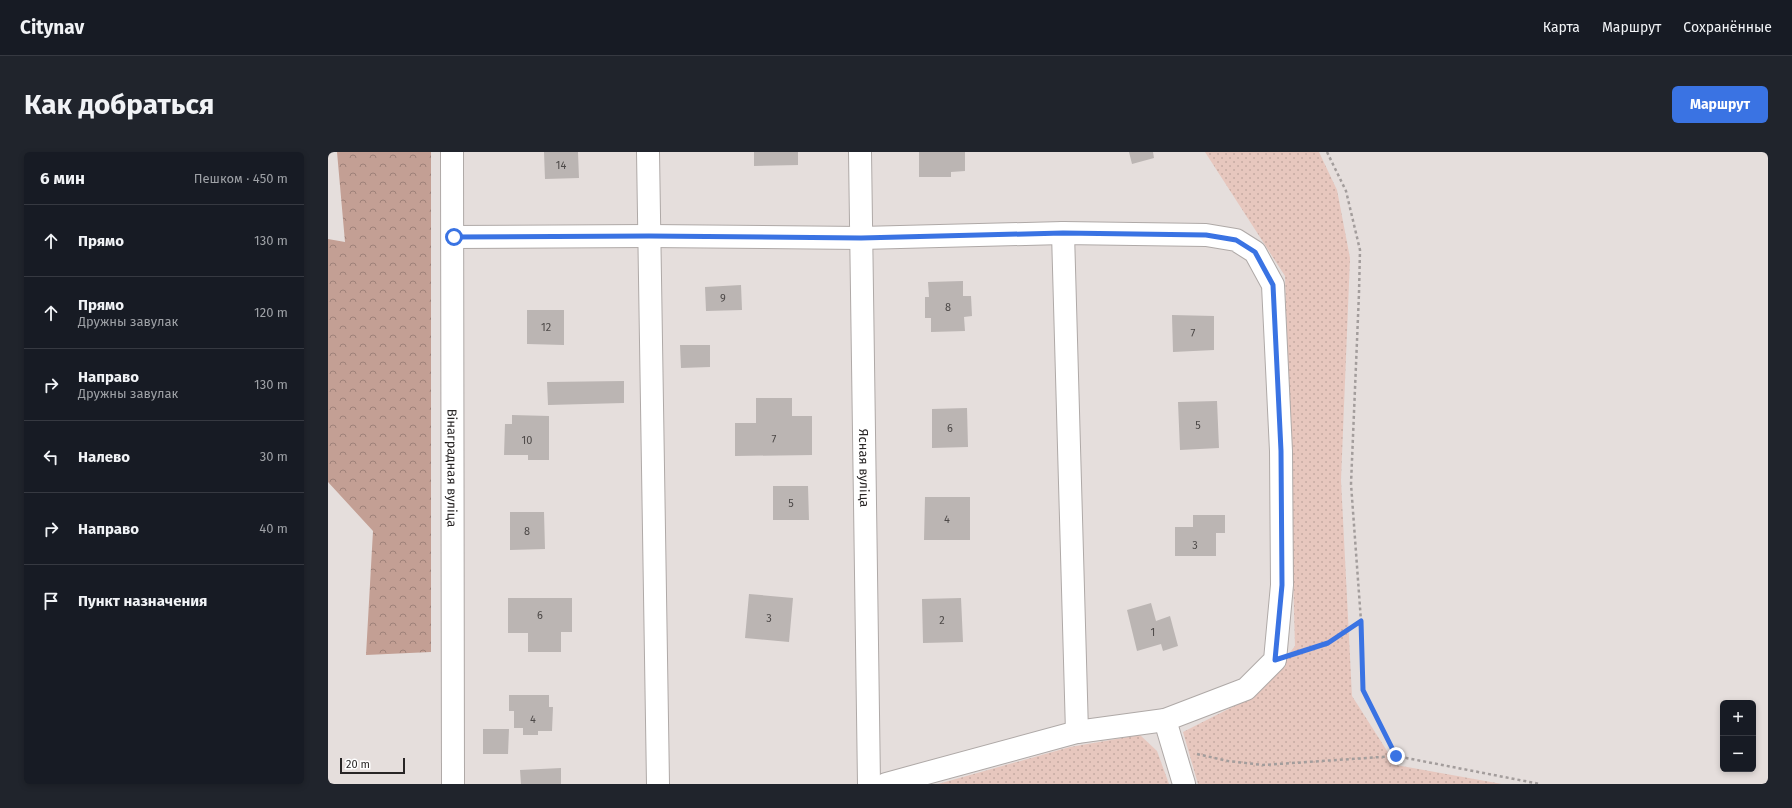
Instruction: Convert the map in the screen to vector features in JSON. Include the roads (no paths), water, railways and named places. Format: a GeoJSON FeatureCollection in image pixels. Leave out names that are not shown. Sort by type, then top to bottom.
{"type":"FeatureCollection","features":[{"type":"Feature","properties":{"kind":"street","name":"Вінаградная вуліца"},"geometry":{"type":"LineString","coordinates":[[452,152],[454,237],[453,784]]}},
{"type":"Feature","properties":{"kind":"street"},"geometry":{"type":"LineString","coordinates":[[648,152],[658,784]]}},
{"type":"Feature","properties":{"kind":"street","name":"Ясная вуліца"},"geometry":{"type":"LineString","coordinates":[[860,152],[869,784]]}},
{"type":"Feature","properties":{"kind":"street"},"geometry":{"type":"LineString","coordinates":[[454,237],[649,236],[861,238],[1063,233],[1206,235],[1236,240],[1255,252],[1273,285],[1281,451],[1282,585],[1275,660],[1246,689],[1165,720],[1077,732],[886,784]]}},
{"type":"Feature","properties":{"kind":"street"},"geometry":{"type":"LineString","coordinates":[[1063,233],[1077,732]]}},
{"type":"Feature","properties":{"kind":"street"},"geometry":{"type":"LineString","coordinates":[[1165,720],[1184,784]]}}]}
